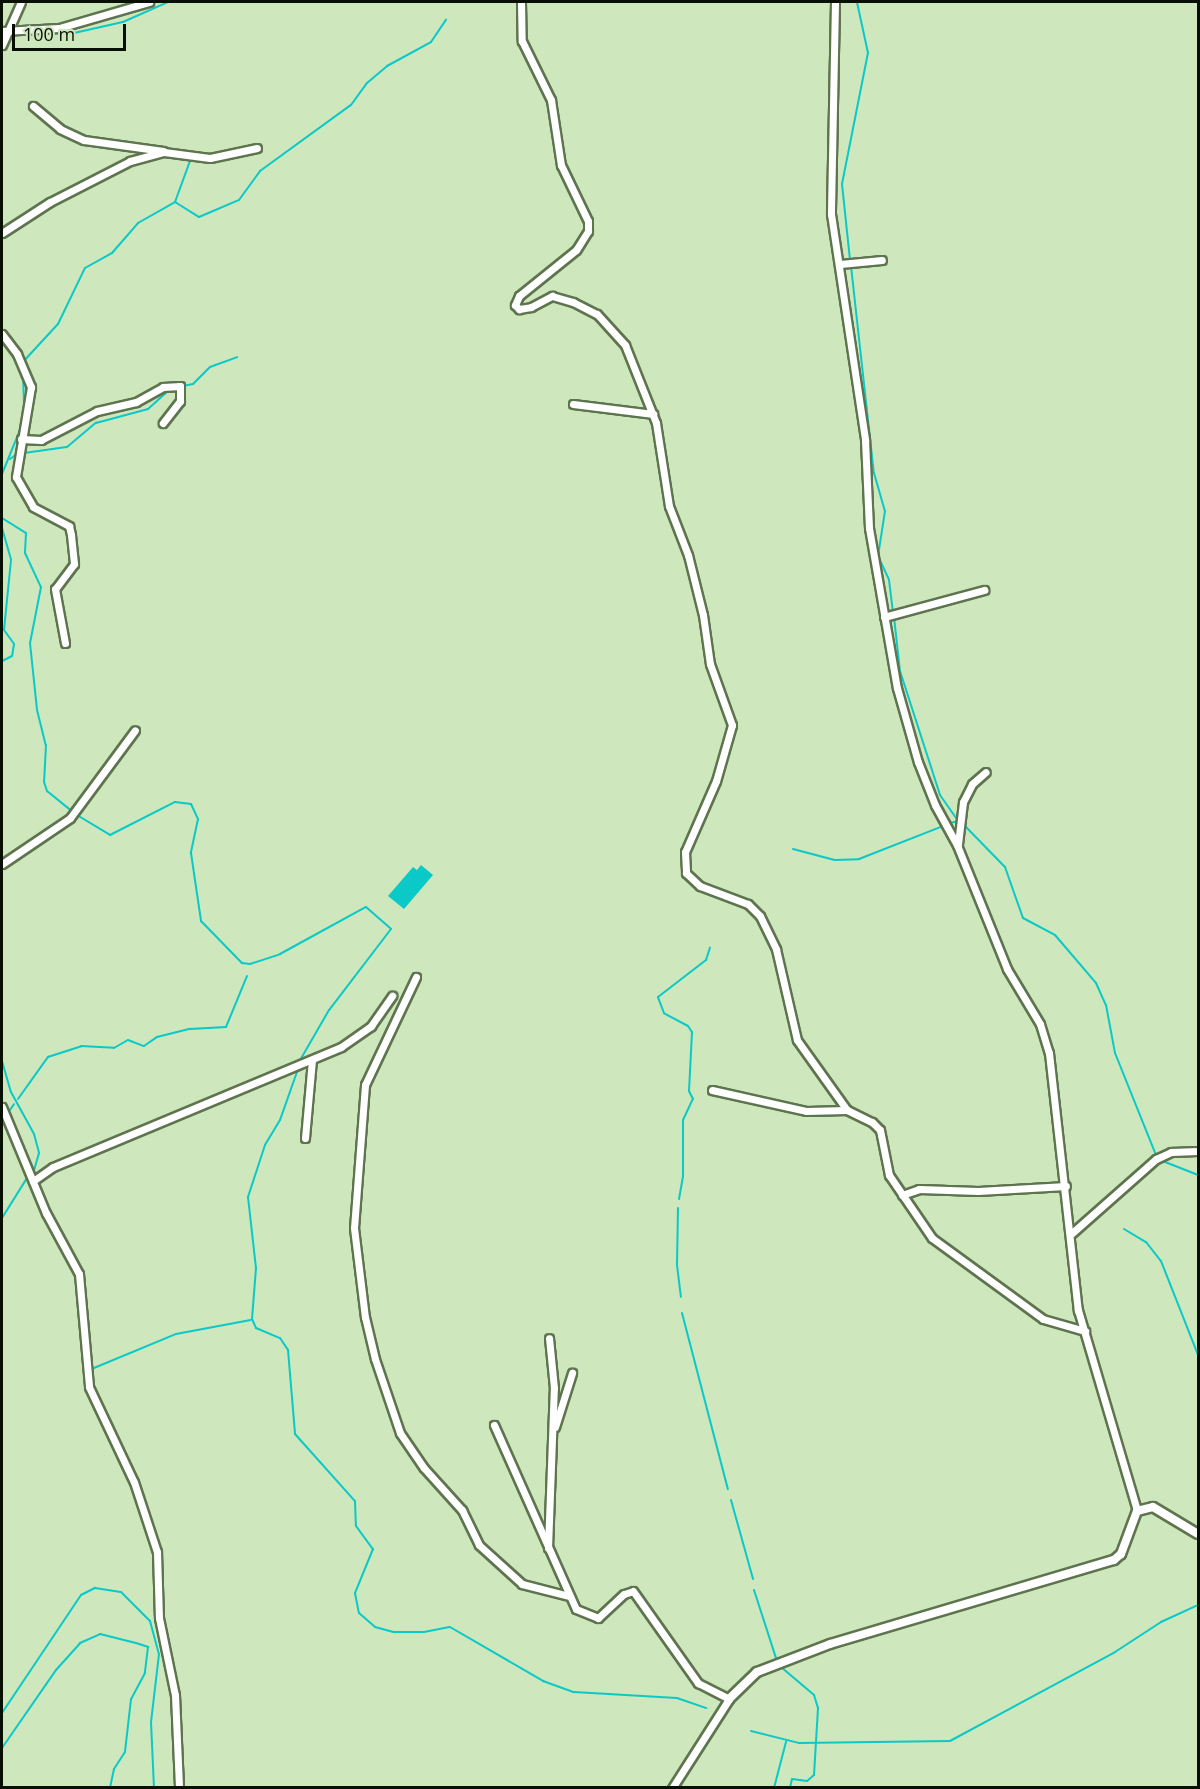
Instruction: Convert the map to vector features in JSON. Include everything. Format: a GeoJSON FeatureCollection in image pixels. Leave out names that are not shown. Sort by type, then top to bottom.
{"type":"FeatureCollection","features":[{"type":"Feature","properties":{"kind":"street"},"geometry":{"type":"LineString","coordinates":[[2,45],[5,32],[21,2]]}},
{"type":"Feature","properties":{"kind":"street"},"geometry":{"type":"LineString","coordinates":[[5,32],[59,28],[149,2]]}},
{"type":"Feature","properties":{"kind":"street"},"geometry":{"type":"LineString","coordinates":[[521,2],[522,41],[551,100],[561,165],[588,221],[588,231],[576,250],[519,296],[515,305],[519,309],[531,307],[552,296],[597,314],[625,345],[653,414],[669,507],[688,555],[703,615],[710,664],[732,725],[716,781],[686,852],[686,873],[700,886],[748,904],[760,916],[776,949],[797,1040],[847,1110],[872,1122],[880,1130],[889,1175],[932,1238],[1034,1308],[1043,1319],[1085,1331]]}},
{"type":"Feature","properties":{"kind":"street"},"geometry":{"type":"LineString","coordinates":[[672,1788],[729,1700],[757,1672],[830,1644],[1114,1560],[1121,1554],[1137,1511],[1078,1310],[1072,1233],[1049,1053],[1040,1024],[1006,969],[957,845],[918,762],[897,688],[869,528],[865,440],[829,187],[835,132],[835,2]]}},
{"type":"Feature","properties":{"kind":"street"},"geometry":{"type":"LineString","coordinates":[[33,106],[60,129],[84,140],[210,158],[256,148]]}},
{"type":"Feature","properties":{"kind":"street"},"geometry":{"type":"LineString","coordinates":[[2,232],[119,166],[164,152]]}},
{"type":"Feature","properties":{"kind":"street"},"geometry":{"type":"LineString","coordinates":[[840,264],[882,260]]}},
{"type":"Feature","properties":{"kind":"street"},"geometry":{"type":"LineString","coordinates":[[2,334],[17,354],[31,387],[15,465],[20,488],[33,507],[69,526],[71,535],[74,564],[56,589],[65,643]]}},
{"type":"Feature","properties":{"kind":"street"},"geometry":{"type":"LineString","coordinates":[[21,439],[41,440],[97,411],[136,402],[163,387],[180,386],[180,401],[163,423]]}},
{"type":"Feature","properties":{"kind":"street"},"geometry":{"type":"LineString","coordinates":[[573,404],[653,414]]}},
{"type":"Feature","properties":{"kind":"street"},"geometry":{"type":"LineString","coordinates":[[884,617],[984,590]]}},
{"type":"Feature","properties":{"kind":"street"},"geometry":{"type":"LineString","coordinates":[[2,864],[70,818],[135,730]]}},
{"type":"Feature","properties":{"kind":"street"},"geometry":{"type":"LineString","coordinates":[[957,845],[963,802],[972,784],[986,772]]}},
{"type":"Feature","properties":{"kind":"street"},"geometry":{"type":"LineString","coordinates":[[416,977],[365,1085],[354,1228],[370,1338],[400,1433],[420,1463],[462,1509],[479,1545],[512,1578],[569,1596]]}},
{"type":"Feature","properties":{"kind":"street"},"geometry":{"type":"LineString","coordinates":[[33,1180],[54,1167],[312,1060],[361,1034],[392,996]]}},
{"type":"Feature","properties":{"kind":"street"},"geometry":{"type":"LineString","coordinates":[[305,1138],[312,1060]]}},
{"type":"Feature","properties":{"kind":"street"},"geometry":{"type":"LineString","coordinates":[[712,1090],[806,1111],[838,1113],[847,1110]]}},
{"type":"Feature","properties":{"kind":"street"},"geometry":{"type":"LineString","coordinates":[[2,1107],[33,1180],[79,1274],[89,1387],[134,1482],[157,1552],[159,1618],[175,1695],[179,1788]]}},
{"type":"Feature","properties":{"kind":"street"},"geometry":{"type":"LineString","coordinates":[[1072,1233],[1156,1159],[1171,1152],[1198,1151]]}},
{"type":"Feature","properties":{"kind":"street"},"geometry":{"type":"LineString","coordinates":[[902,1196],[920,1189],[978,1191],[1066,1186]]}},
{"type":"Feature","properties":{"kind":"street"},"geometry":{"type":"LineString","coordinates":[[548,1552],[554,1388],[549,1338]]}},
{"type":"Feature","properties":{"kind":"street"},"geometry":{"type":"LineString","coordinates":[[552,1435],[572,1373]]}},
{"type":"Feature","properties":{"kind":"street"},"geometry":{"type":"LineString","coordinates":[[494,1425],[548,1552],[569,1596],[582,1614],[598,1618],[624,1594],[633,1591],[698,1683],[729,1700]]}},
{"type":"Feature","properties":{"kind":"street"},"geometry":{"type":"LineString","coordinates":[[1137,1511],[1152,1507],[1198,1534]]}},
{"type":"Feature","properties":{"kind":"water"},"geometry":{"type":"Polygon","coordinates":[[[421,865],[433,875],[404,909],[388,896],[413,867],[417,870],[421,865]]]}},
{"type":"Feature","properties":{"kind":"waterway"},"geometry":{"type":"LineString","coordinates":[[11,35],[74,33],[123,22],[168,2]]}},
{"type":"Feature","properties":{"kind":"waterway"},"geometry":{"type":"LineString","coordinates":[[850,260],[842,184],[868,53],[857,2]]}},
{"type":"Feature","properties":{"kind":"waterway"},"geometry":{"type":"LineString","coordinates":[[175,202],[199,217],[239,200],[260,171],[351,105],[367,83],[387,66],[431,42],[446,20]]}},
{"type":"Feature","properties":{"kind":"waterway"},"geometry":{"type":"LineString","coordinates":[[22,363],[58,324],[85,268],[112,253],[138,223],[175,202],[190,161]]}},
{"type":"Feature","properties":{"kind":"waterway"},"geometry":{"type":"LineString","coordinates":[[851,266],[874,473],[885,511],[878,556],[889,580],[893,611]]}},
{"type":"Feature","properties":{"kind":"waterway"},"geometry":{"type":"LineString","coordinates":[[183,386],[193,384],[210,367],[237,357]]}},
{"type":"Feature","properties":{"kind":"waterway"},"geometry":{"type":"LineString","coordinates":[[23,375],[24,411]]}},
{"type":"Feature","properties":{"kind":"waterway"},"geometry":{"type":"LineString","coordinates":[[10,459],[17,454],[67,447],[96,423],[148,409],[169,390]]}},
{"type":"Feature","properties":{"kind":"waterway"},"geometry":{"type":"LineString","coordinates":[[2,474],[22,425]]}},
{"type":"Feature","properties":{"kind":"waterway"},"geometry":{"type":"LineString","coordinates":[[2,518],[26,533],[25,553],[41,587],[30,643],[37,710],[46,745],[44,782],[47,791],[72,811]]}},
{"type":"Feature","properties":{"kind":"waterway"},"geometry":{"type":"LineString","coordinates":[[2,528],[11,560],[4,630],[14,644],[12,656],[2,661]]}},
{"type":"Feature","properties":{"kind":"waterway"},"geometry":{"type":"LineString","coordinates":[[894,617],[900,671],[940,795],[958,821],[950,823]]}},
{"type":"Feature","properties":{"kind":"waterway"},"geometry":{"type":"LineString","coordinates":[[77,815],[110,835],[175,802],[191,804],[198,819],[191,853],[201,921],[242,963],[250,964],[280,954],[366,907],[391,929],[329,1010],[299,1062]]}},
{"type":"Feature","properties":{"kind":"waterway"},"geometry":{"type":"LineString","coordinates":[[964,825],[1005,867],[1023,918],[1055,935],[1096,983],[1106,1005],[1115,1053],[1156,1155]]}},
{"type":"Feature","properties":{"kind":"waterway"},"geometry":{"type":"LineString","coordinates":[[793,849],[835,860],[859,859],[943,826]]}},
{"type":"Feature","properties":{"kind":"waterway"},"geometry":{"type":"LineString","coordinates":[[679,1199],[683,1176],[683,1120],[693,1099],[689,1091],[692,1032],[688,1026],[664,1013],[658,997],[706,960],[710,948]]}},
{"type":"Feature","properties":{"kind":"waterway"},"geometry":{"type":"LineString","coordinates":[[18,1099],[48,1057],[81,1046],[114,1048],[128,1040],[144,1046],[157,1037],[190,1029],[226,1027],[247,976]]}},
{"type":"Feature","properties":{"kind":"waterway"},"geometry":{"type":"LineString","coordinates":[[2,1061],[11,1092],[34,1134],[39,1153],[34,1171]]}},
{"type":"Feature","properties":{"kind":"waterway"},"geometry":{"type":"LineString","coordinates":[[298,1069],[280,1120],[265,1145],[248,1197],[256,1268],[252,1319],[256,1328],[280,1338],[288,1350],[295,1434],[355,1501],[356,1526],[373,1549],[355,1593],[359,1613],[375,1627],[394,1632],[424,1632],[450,1627],[543,1681],[574,1692],[677,1698],[706,1708]]}},
{"type":"Feature","properties":{"kind":"waterway"},"geometry":{"type":"LineString","coordinates":[[10,1110],[14,1104]]}},
{"type":"Feature","properties":{"kind":"waterway"},"geometry":{"type":"LineString","coordinates":[[1160,1160],[1198,1175]]}},
{"type":"Feature","properties":{"kind":"waterway"},"geometry":{"type":"LineString","coordinates":[[2,1218],[27,1178]]}},
{"type":"Feature","properties":{"kind":"waterway"},"geometry":{"type":"LineString","coordinates":[[678,1208],[677,1265],[681,1297]]}},
{"type":"Feature","properties":{"kind":"waterway"},"geometry":{"type":"LineString","coordinates":[[1124,1229],[1146,1242],[1161,1261],[1198,1355]]}},
{"type":"Feature","properties":{"kind":"waterway"},"geometry":{"type":"LineString","coordinates":[[682,1313],[728,1489]]}},
{"type":"Feature","properties":{"kind":"waterway"},"geometry":{"type":"LineString","coordinates":[[94,1368],[176,1334],[251,1320]]}},
{"type":"Feature","properties":{"kind":"waterway"},"geometry":{"type":"LineString","coordinates":[[731,1500],[753,1579]]}},
{"type":"Feature","properties":{"kind":"waterway"},"geometry":{"type":"LineString","coordinates":[[2,1713],[81,1595],[95,1588],[121,1592],[150,1621],[159,1654],[151,1722],[154,1788]]}},
{"type":"Feature","properties":{"kind":"waterway"},"geometry":{"type":"LineString","coordinates":[[754,1590],[777,1661]]}},
{"type":"Feature","properties":{"kind":"waterway"},"geometry":{"type":"LineString","coordinates":[[751,1731],[799,1743],[950,1741],[1115,1652],[1161,1622],[1198,1605]]}},
{"type":"Feature","properties":{"kind":"waterway"},"geometry":{"type":"LineString","coordinates":[[2,1748],[56,1670],[80,1643],[100,1634],[148,1647],[145,1673],[131,1699],[125,1752],[114,1769],[110,1788]]}},
{"type":"Feature","properties":{"kind":"waterway"},"geometry":{"type":"LineString","coordinates":[[781,1667],[814,1695],[818,1708],[814,1775],[807,1781],[792,1779],[790,1788]]}},
{"type":"Feature","properties":{"kind":"waterway"},"geometry":{"type":"LineString","coordinates":[[774,1788],[786,1742]]}}]}
